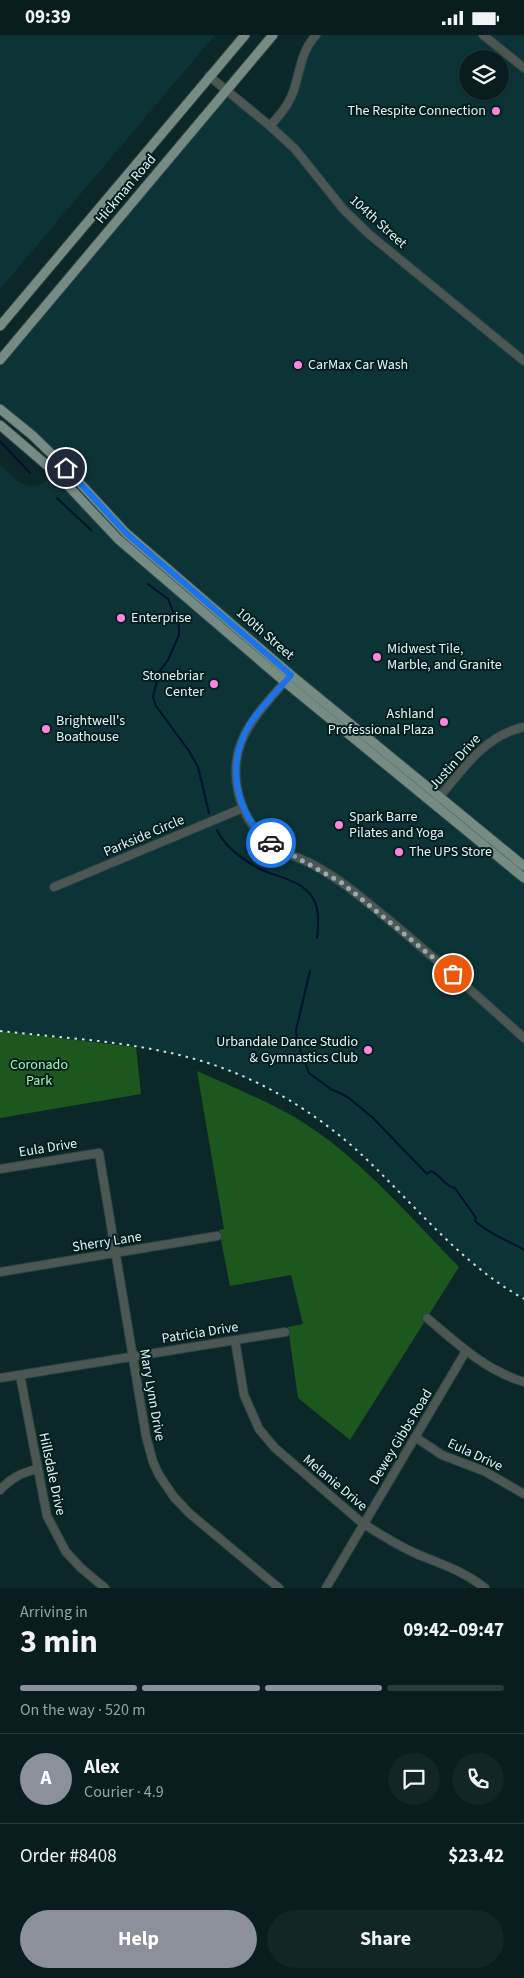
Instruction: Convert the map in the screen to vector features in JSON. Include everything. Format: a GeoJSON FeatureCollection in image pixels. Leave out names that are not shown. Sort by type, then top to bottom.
{"type":"FeatureCollection","features":[{"type":"Feature","properties":{"kind":"main road","name":"Hickman Road"},"geometry":{"type":"LineString","coordinates":[[0,325],[245,35]]}},
{"type":"Feature","properties":{"kind":"main road","name":"Hickman Road"},"geometry":{"type":"LineString","coordinates":[[0,360],[273,35]]}},
{"type":"Feature","properties":{"kind":"main road","name":"100th Street"},"geometry":{"type":"LineString","coordinates":[[0,409],[32,435],[66,468],[126,533],[288,678]]}},
{"type":"Feature","properties":{"kind":"main road","name":"100th Street"},"geometry":{"type":"LineString","coordinates":[[0,425],[57,475],[118,539],[436,801],[524,878]]}},
{"type":"Feature","properties":{"kind":"main road","name":"100th Street"},"geometry":{"type":"LineString","coordinates":[[436,801],[524,866]]}},
{"type":"Feature","properties":{"kind":"street"},"geometry":{"type":"LineString","coordinates":[[270,126],[289,102],[296,85],[302,57],[316,35]]}},
{"type":"Feature","properties":{"kind":"street"},"geometry":{"type":"LineString","coordinates":[[483,35],[524,68]]}},
{"type":"Feature","properties":{"kind":"street","name":"104th Street"},"geometry":{"type":"LineString","coordinates":[[209,77],[270,126],[295,149],[351,218],[524,361]]}},
{"type":"Feature","properties":{"kind":"street"},"geometry":{"type":"LineString","coordinates":[[288,678],[251,723],[239,748],[236,783],[243,808],[255,828],[268,841],[283,851],[325,872],[350,888],[461,981],[524,1038]]}},
{"type":"Feature","properties":{"kind":"street","name":"Justin Drive"},"geometry":{"type":"LineString","coordinates":[[436,801],[480,749],[500,735],[524,727]]}},
{"type":"Feature","properties":{"kind":"street","name":"Parkside Circle"},"geometry":{"type":"LineString","coordinates":[[54,887],[243,808]]}},
{"type":"Feature","properties":{"kind":"street","name":"Eula Drive"},"geometry":{"type":"LineString","coordinates":[[0,1169],[100,1153]]}},
{"type":"Feature","properties":{"kind":"street","name":"Mary Lynn Drive"},"geometry":{"type":"LineString","coordinates":[[100,1153],[149,1449],[159,1475],[166,1487],[189,1513],[279,1588]]}},
{"type":"Feature","properties":{"kind":"street","name":"Sherry Lane"},"geometry":{"type":"LineString","coordinates":[[0,1272],[217,1236]]}},
{"type":"Feature","properties":{"kind":"street"},"geometry":{"type":"LineString","coordinates":[[427,1318],[486,1366],[524,1382]]}},
{"type":"Feature","properties":{"kind":"street","name":"Patricia Drive"},"geometry":{"type":"LineString","coordinates":[[0,1378],[285,1332]]}},
{"type":"Feature","properties":{"kind":"street","name":"Melanie Drive"},"geometry":{"type":"LineString","coordinates":[[235,1340],[244,1395],[259,1429],[275,1449],[364,1524],[406,1549],[461,1572],[485,1588]]}},
{"type":"Feature","properties":{"kind":"street","name":"Dewey Gibbs Road"},"geometry":{"type":"LineString","coordinates":[[326,1588],[466,1351]]}},
{"type":"Feature","properties":{"kind":"street","name":"Hillsdale Drive"},"geometry":{"type":"LineString","coordinates":[[20,1375],[47,1516],[58,1540],[81,1568],[105,1588]]}},
{"type":"Feature","properties":{"kind":"street","name":"Eula Drive"},"geometry":{"type":"LineString","coordinates":[[415,1437],[442,1455],[484,1471],[524,1494]]}},
{"type":"Feature","properties":{"kind":"street"},"geometry":{"type":"LineString","coordinates":[[0,1490],[11,1478],[18,1474],[37,1469]]}},
{"type":"Feature","properties":{"kind":"shaded area"},"geometry":{"type":"Polygon","coordinates":[[[0,35],[215,35],[0,289],[0,35]]]}},
{"type":"Feature","properties":{"kind":"shaded area"},"geometry":{"type":"Polygon","coordinates":[[[316,35],[524,35],[524,866],[126,533],[0,409],[0,360],[226,91],[270,126],[280,115],[316,35]]]}},
{"type":"Feature","properties":{"kind":"shaded area"},"geometry":{"type":"Polygon","coordinates":[[[0,465],[20,483],[30,486],[40,485],[57,474],[118,539],[524,878],[524,1299],[487,1275],[447,1241],[364,1157],[342,1138],[300,1107],[266,1087],[230,1071],[181,1055],[125,1045],[0,1031],[0,465]]]}},
{"type":"Feature","properties":{"kind":"green space","name":"Coronado Park"},"geometry":{"type":"Polygon","coordinates":[[[0,1031],[136,1047],[141,1094],[0,1118],[0,1031]]]}},
{"type":"Feature","properties":{"kind":"green space"},"geometry":{"type":"Polygon","coordinates":[[[197,1071],[272,1105],[319,1133],[382,1187],[459,1267],[350,1440],[298,1398],[288,1327],[303,1324],[291,1275],[230,1286],[219,1230],[224,1229],[197,1071]]]}},
{"type":"Feature","properties":{"kind":"waterway"},"geometry":{"type":"LineString","coordinates":[[0,441],[30,473]]}},
{"type":"Feature","properties":{"kind":"waterway"},"geometry":{"type":"LineString","coordinates":[[57,498],[91,530]]}},
{"type":"Feature","properties":{"kind":"waterway"},"geometry":{"type":"LineString","coordinates":[[148,584],[168,599],[179,626],[179,635],[168,660],[159,672],[153,697],[156,706],[189,751],[198,767],[209,813]]}},
{"type":"Feature","properties":{"kind":"waterway"},"geometry":{"type":"LineString","coordinates":[[217,830],[229,847],[246,861],[258,868],[296,883],[309,893],[317,909],[317,938]]}},
{"type":"Feature","properties":{"kind":"waterway"},"geometry":{"type":"LineString","coordinates":[[310,971],[296,1030],[297,1041],[309,1073],[332,1090],[349,1098],[373,1118],[427,1174],[431,1171],[448,1185],[455,1188],[476,1218],[475,1221],[481,1226],[524,1250]]}},
{"type":"Feature","properties":{"kind":"railway"},"geometry":{"type":"LineString","coordinates":[[0,1031],[96,1041],[168,1052],[215,1065],[261,1085],[325,1124],[363,1156],[439,1233],[479,1269],[524,1299]]}},
{"type":"Feature","properties":{"kind":"way so far"},"geometry":{"type":"LineString","coordinates":[[271,843],[342,883],[453,974]]}},
{"type":"Feature","properties":{"kind":"place","name":"The Respite Connection"},"geometry":{"type":"Point","coordinates":[496,111]}},
{"type":"Feature","properties":{"kind":"place","name":"CarMax Car Wash"},"geometry":{"type":"Point","coordinates":[298,365]}},
{"type":"Feature","properties":{"kind":"place","name":"Enterprise"},"geometry":{"type":"Point","coordinates":[121,618]}},
{"type":"Feature","properties":{"kind":"place","name":"Midwest Tile, Marble, and Granite"},"geometry":{"type":"Point","coordinates":[377,657]}},
{"type":"Feature","properties":{"kind":"place","name":"Stonebriar Center"},"geometry":{"type":"Point","coordinates":[214,684]}},
{"type":"Feature","properties":{"kind":"place","name":"Ashland Professional Plaza"},"geometry":{"type":"Point","coordinates":[444,722]}},
{"type":"Feature","properties":{"kind":"place","name":"Brightwell's Boathouse"},"geometry":{"type":"Point","coordinates":[46,729]}},
{"type":"Feature","properties":{"kind":"place","name":"Spark Barre Pilates and Yoga"},"geometry":{"type":"Point","coordinates":[339,825]}},
{"type":"Feature","properties":{"kind":"place","name":"The UPS Store"},"geometry":{"type":"Point","coordinates":[399,852]}},
{"type":"Feature","properties":{"kind":"place","name":"Urbandale Dance Studio & Gymnastics Club"},"geometry":{"type":"Point","coordinates":[368,1050]}},
{"type":"Feature","properties":{"kind":"route"},"geometry":{"type":"LineString","coordinates":[[66,468],[126,533],[291,675],[251,723],[239,748],[237,759],[236,783],[243,808],[255,828],[271,843]]}}]}
